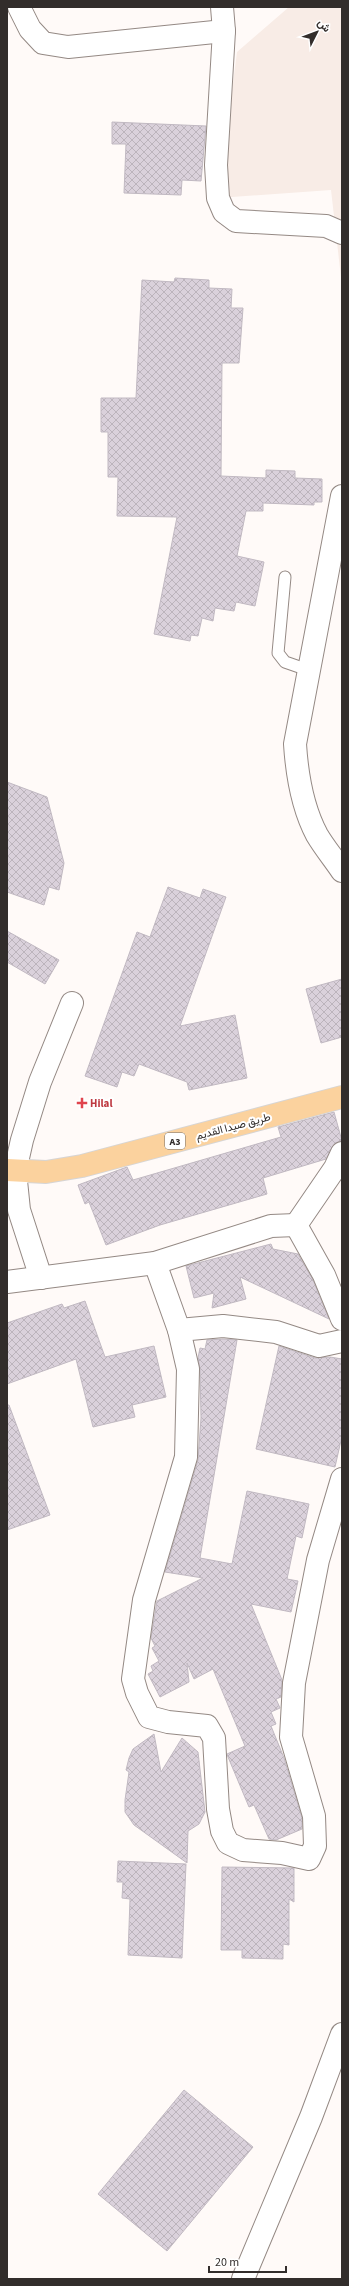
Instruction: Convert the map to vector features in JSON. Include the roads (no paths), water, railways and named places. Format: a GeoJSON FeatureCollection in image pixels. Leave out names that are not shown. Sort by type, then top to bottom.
{"type":"FeatureCollection","features":[{"type":"Feature","properties":{"kind":"highway","name":"طريق صيدا القديم"},"geometry":{"type":"LineString","coordinates":[[11,1170],[46,1172],[82,1166],[342,1097]]}},
{"type":"Feature","properties":{"kind":"street"},"geometry":{"type":"LineString","coordinates":[[19,7],[30,29],[43,43],[68,47],[224,31]]}},
{"type":"Feature","properties":{"kind":"street"},"geometry":{"type":"LineString","coordinates":[[222,7],[224,31],[216,165],[218,198],[224,212],[236,221],[326,226],[342,233]]}},
{"type":"Feature","properties":{"kind":"street"},"geometry":{"type":"LineString","coordinates":[[342,496],[295,744],[298,779],[317,834],[342,871]]}},
{"type":"Feature","properties":{"kind":"street"},"geometry":{"type":"LineString","coordinates":[[42,1278],[19,1210],[11,1170],[40,1082],[72,1003]]}},
{"type":"Feature","properties":{"kind":"street"},"geometry":{"type":"LineString","coordinates":[[296,1225],[335,1168],[342,1153]]}},
{"type":"Feature","properties":{"kind":"street"},"geometry":{"type":"LineString","coordinates":[[7,1282],[155,1263],[271,1226],[296,1225]]}},
{"type":"Feature","properties":{"kind":"street"},"geometry":{"type":"LineString","coordinates":[[296,1225],[324,1275],[342,1319]]}},
{"type":"Feature","properties":{"kind":"street"},"geometry":{"type":"LineString","coordinates":[[155,1263],[179,1330],[188,1369],[186,1457],[144,1600],[133,1679],[137,1693],[149,1717],[168,1722],[206,1726],[214,1738],[218,1809],[222,1831],[228,1843],[243,1850],[282,1853],[309,1859],[315,1846],[314,1816],[291,1737],[294,1683],[318,1560],[342,1479]]}},
{"type":"Feature","properties":{"kind":"street"},"geometry":{"type":"LineString","coordinates":[[179,1330],[223,1326],[276,1332],[319,1346],[342,1341]]}},
{"type":"Feature","properties":{"kind":"street"},"geometry":{"type":"LineString","coordinates":[[243,2279],[311,2117],[342,2034]]}},
{"type":"Feature","properties":{"kind":"lane"},"geometry":{"type":"LineString","coordinates":[[285,577],[278,653],[285,662],[308,670]]}},
{"type":"Feature","properties":{"kind":"place","name":"Hilal"},"geometry":{"type":"Point","coordinates":[82,1103]}}]}
